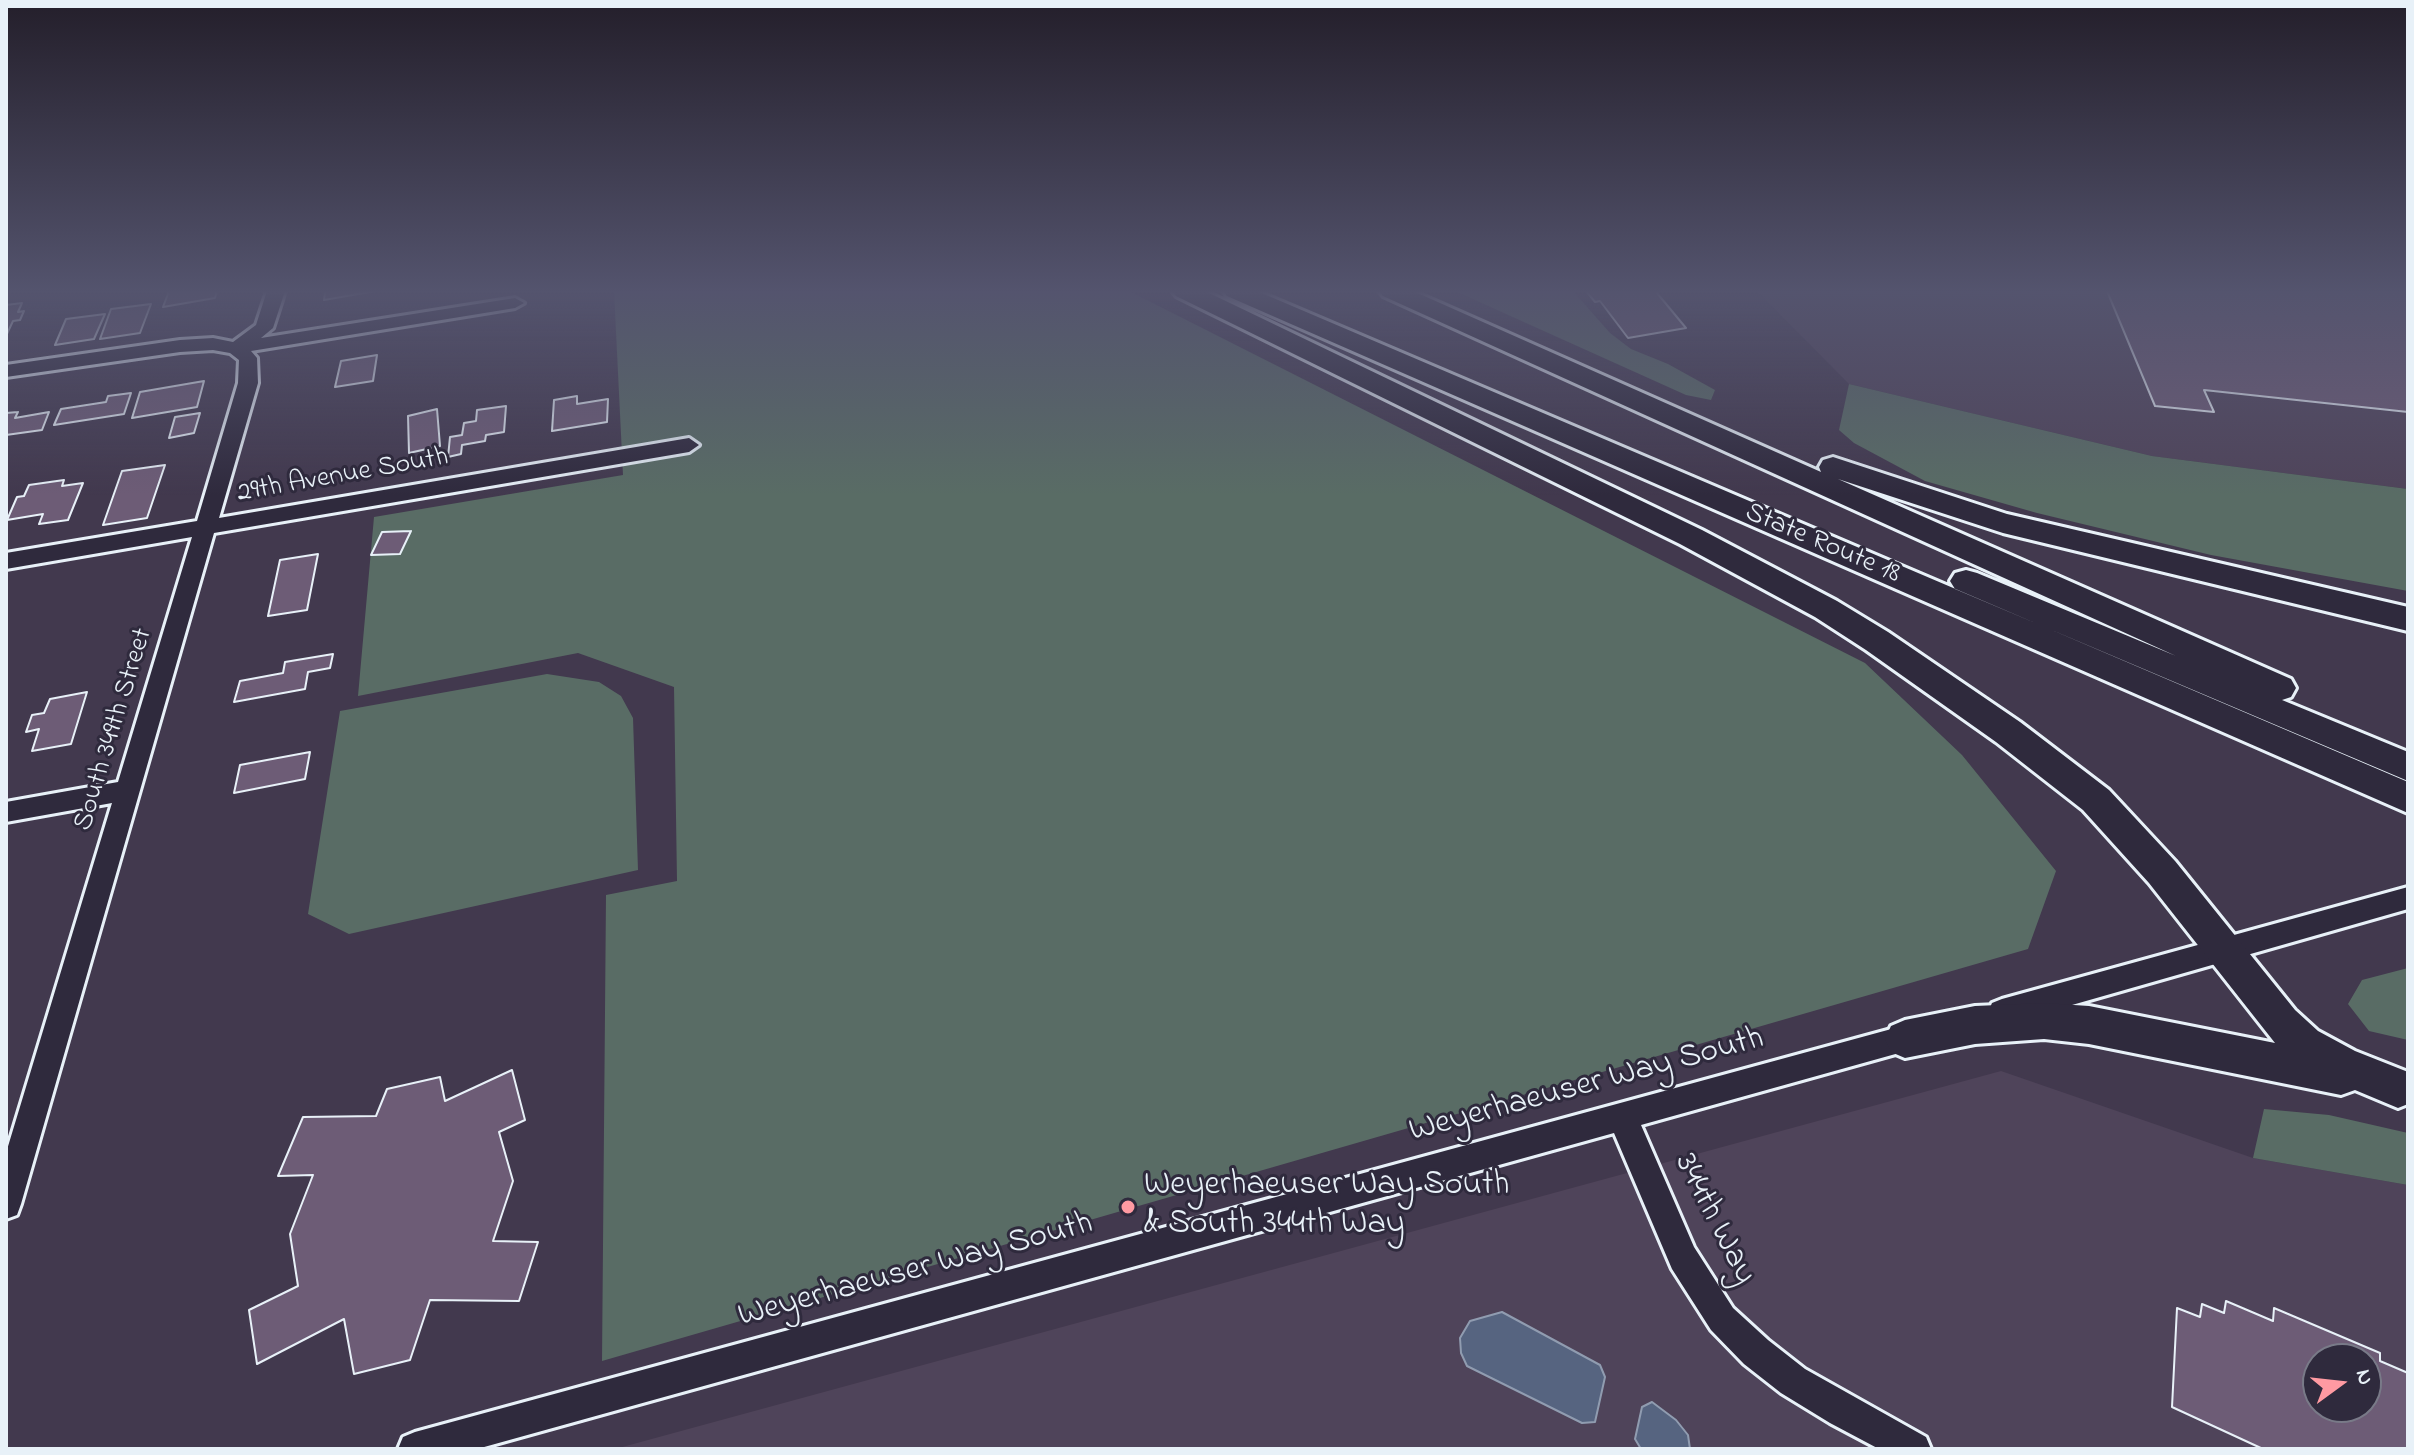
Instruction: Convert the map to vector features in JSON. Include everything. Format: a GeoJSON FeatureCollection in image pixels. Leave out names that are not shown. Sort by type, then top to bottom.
{"type":"FeatureCollection","features":[{"type":"Feature","properties":{"kind":"highway"},"geometry":{"type":"LineString","coordinates":[[1325,359],[1691,537],[1826,609],[1877,641],[2008,732],[2096,800],[2162,872],[2281,1023],[2304,1044],[2341,1065],[2403,1089]]}},
{"type":"Feature","properties":{"kind":"highway","name":"State Route 18"},"geometry":{"type":"LineString","coordinates":[[1393,359],[2408,798]]}},
{"type":"Feature","properties":{"kind":"highway","name":"State Route 18"},"geometry":{"type":"LineString","coordinates":[[1444,359],[2408,767]]}},
{"type":"Feature","properties":{"kind":"highway"},"geometry":{"type":"LineString","coordinates":[[1545,359],[2408,745]]}},
{"type":"Feature","properties":{"kind":"highway"},"geometry":{"type":"LineString","coordinates":[[1654,407],[2003,523],[2408,619]]}},
{"type":"Feature","properties":{"kind":"highway"},"geometry":{"type":"LineString","coordinates":[[1905,1039],[2010,1020],[2089,1025],[2403,1089]]}},
{"type":"Feature","properties":{"kind":"street"},"geometry":{"type":"LineString","coordinates":[[6,371],[90,359]]}},
{"type":"Feature","properties":{"kind":"street","name":"South 349th Street"},"geometry":{"type":"LineString","coordinates":[[6,1204],[248,383],[248,359]]}},
{"type":"Feature","properties":{"kind":"street","name":"29th Avenue South"},"geometry":{"type":"LineString","coordinates":[[6,561],[689,445]]}},
{"type":"Feature","properties":{"kind":"street"},"geometry":{"type":"LineString","coordinates":[[6,812],[129,790]]}},
{"type":"Feature","properties":{"kind":"street","name":"Weyerhaeuser Way South"},"geometry":{"type":"LineString","coordinates":[[415,1449],[2408,898]]}},
{"type":"Feature","properties":{"kind":"street","name":"344th Way"},"geometry":{"type":"LineString","coordinates":[[1622,1117],[1683,1258],[1722,1319],[1756,1352],[1793,1381],[1914,1449]]}},
{"type":"Feature","properties":{"kind":"shaded area"},"geometry":{"type":"Polygon","coordinates":[[[1824,359],[2408,359],[2408,489],[2152,456],[1849,384],[1824,359]]]}},
{"type":"Feature","properties":{"kind":"shaded area"},"geometry":{"type":"Polygon","coordinates":[[[2001,1071],[2253,1158],[2408,1185],[2408,1449],[615,1449],[2001,1071]]]}},
{"type":"Feature","properties":{"kind":"green space"},"geometry":{"type":"Polygon","coordinates":[[[617,359],[1263,359],[1865,663],[1962,755],[2056,871],[2028,949],[602,1361],[606,895],[677,881],[674,687],[578,653],[358,696],[374,517],[623,475],[617,359]]]}},
{"type":"Feature","properties":{"kind":"green space"},"geometry":{"type":"Polygon","coordinates":[[[1606,359],[1655,359],[1715,390],[1711,400],[1686,395],[1606,359]]]}},
{"type":"Feature","properties":{"kind":"green space"},"geometry":{"type":"Polygon","coordinates":[[[1849,384],[2152,456],[2408,489],[2408,591],[2211,555],[2037,513],[1925,481],[1854,443],[1839,430],[1849,384]]]}},
{"type":"Feature","properties":{"kind":"green space"},"geometry":{"type":"Polygon","coordinates":[[[547,674],[599,682],[621,696],[633,718],[638,870],[349,934],[308,914],[340,711],[547,674]]]}},
{"type":"Feature","properties":{"kind":"green space"},"geometry":{"type":"Polygon","coordinates":[[[2408,968],[2408,1040],[2369,1031],[2348,1004],[2362,980],[2408,968]]]}},
{"type":"Feature","properties":{"kind":"green space"},"geometry":{"type":"Polygon","coordinates":[[[2264,1109],[2329,1115],[2408,1133],[2408,1185],[2253,1158],[2264,1109]]]}},
{"type":"Feature","properties":{"kind":"water"},"geometry":{"type":"Polygon","coordinates":[[[1502,1312],[1600,1365],[1605,1377],[1595,1422],[1582,1423],[1467,1366],[1461,1353],[1460,1338],[1470,1321],[1502,1312]]]}},
{"type":"Feature","properties":{"kind":"water"},"geometry":{"type":"Polygon","coordinates":[[[1652,1402],[1676,1420],[1688,1435],[1690,1449],[1641,1449],[1635,1439],[1642,1407],[1652,1402]]]}},
{"type":"Feature","properties":{"kind":"building"},"geometry":{"type":"Polygon","coordinates":[[[376,359],[373,381],[335,387],[341,361],[376,359]]]}},
{"type":"Feature","properties":{"kind":"building"},"geometry":{"type":"Polygon","coordinates":[[[2135,359],[2408,359],[2408,412],[2204,390],[2214,412],[2155,406],[2135,359]]]}},
{"type":"Feature","properties":{"kind":"building"},"geometry":{"type":"Polygon","coordinates":[[[204,381],[197,407],[132,418],[140,392],[204,381]]]}},
{"type":"Feature","properties":{"kind":"building"},"geometry":{"type":"Polygon","coordinates":[[[131,393],[124,414],[54,425],[61,409],[106,402],[108,396],[131,393]]]}},
{"type":"Feature","properties":{"kind":"building"},"geometry":{"type":"Polygon","coordinates":[[[577,396],[577,404],[608,399],[607,422],[552,431],[554,400],[577,396]]]}},
{"type":"Feature","properties":{"kind":"building"},"geometry":{"type":"Polygon","coordinates":[[[506,406],[504,432],[486,435],[485,441],[462,445],[461,454],[448,457],[450,437],[462,435],[464,423],[476,421],[477,410],[506,406]]]}},
{"type":"Feature","properties":{"kind":"building"},"geometry":{"type":"Polygon","coordinates":[[[437,409],[440,446],[409,453],[408,416],[437,409]]]}},
{"type":"Feature","properties":{"kind":"building"},"geometry":{"type":"Polygon","coordinates":[[[18,412],[15,418],[49,412],[42,430],[6,435],[6,413],[18,412]]]}},
{"type":"Feature","properties":{"kind":"building"},"geometry":{"type":"Polygon","coordinates":[[[200,413],[194,433],[169,438],[175,417],[200,413]]]}},
{"type":"Feature","properties":{"kind":"building"},"geometry":{"type":"Polygon","coordinates":[[[165,465],[147,518],[103,525],[122,471],[165,465]]]}},
{"type":"Feature","properties":{"kind":"building"},"geometry":{"type":"Polygon","coordinates":[[[64,480],[62,486],[83,483],[68,520],[39,524],[43,514],[7,520],[17,497],[24,496],[29,485],[64,480]]]}},
{"type":"Feature","properties":{"kind":"building"},"geometry":{"type":"Polygon","coordinates":[[[411,531],[400,554],[371,555],[382,532],[411,531]]]}},
{"type":"Feature","properties":{"kind":"building"},"geometry":{"type":"Polygon","coordinates":[[[318,554],[307,610],[268,616],[280,560],[318,554]]]}},
{"type":"Feature","properties":{"kind":"building"},"geometry":{"type":"Polygon","coordinates":[[[333,654],[330,668],[308,672],[305,689],[234,702],[240,681],[283,673],[285,662],[333,654]]]}},
{"type":"Feature","properties":{"kind":"building"},"geometry":{"type":"Polygon","coordinates":[[[87,692],[71,744],[32,751],[39,729],[26,732],[32,715],[44,713],[50,699],[87,692]]]}},
{"type":"Feature","properties":{"kind":"building"},"geometry":{"type":"Polygon","coordinates":[[[310,752],[305,779],[234,793],[240,765],[310,752]]]}},
{"type":"Feature","properties":{"kind":"building"},"geometry":{"type":"Polygon","coordinates":[[[512,1070],[525,1120],[499,1132],[513,1181],[493,1241],[538,1242],[519,1301],[430,1300],[410,1360],[354,1374],[344,1319],[257,1364],[249,1310],[298,1286],[290,1234],[313,1175],[278,1176],[303,1117],[376,1116],[387,1089],[440,1077],[445,1101],[512,1070]]]}},
{"type":"Feature","properties":{"kind":"building"},"geometry":{"type":"Polygon","coordinates":[[[2226,1301],[2273,1321],[2274,1308],[2356,1343],[2302,1343],[2302,1423],[2382,1423],[2382,1362],[2408,1373],[2408,1449],[2263,1449],[2172,1407],[2177,1308],[2200,1317],[2202,1304],[2224,1313],[2226,1301]]]}},
{"type":"Feature","properties":{"kind":"place","name":"Weyerhaeuser Way South & South 344th Way"},"geometry":{"type":"Point","coordinates":[1128,1207]}}]}
